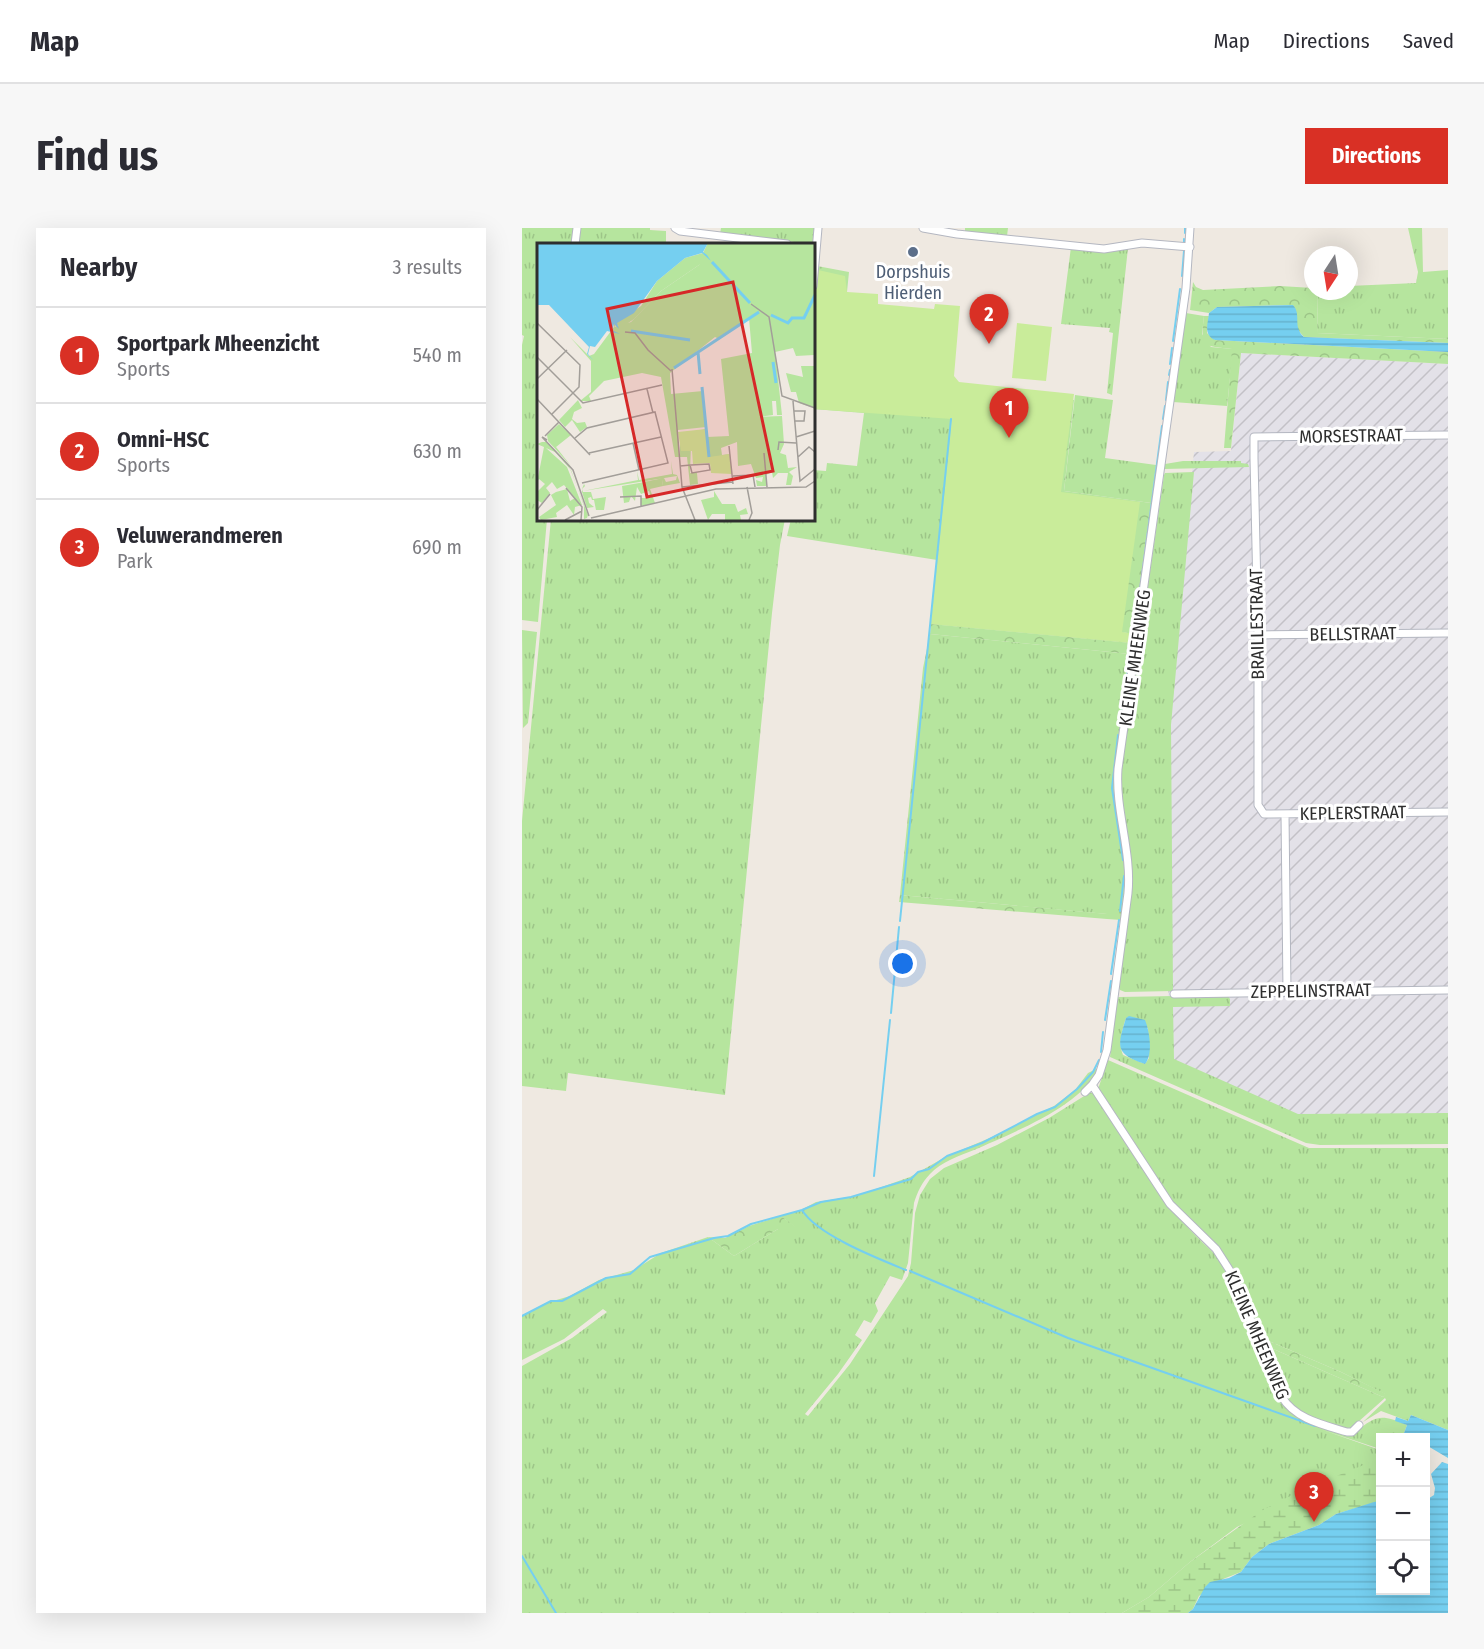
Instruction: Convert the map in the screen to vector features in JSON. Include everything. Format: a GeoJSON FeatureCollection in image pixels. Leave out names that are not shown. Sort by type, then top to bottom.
{"type":"FeatureCollection","features":[{"type":"Feature","properties":{"kind":"street"},"geometry":{"type":"LineString","coordinates":[[575,243],[577,228]]}},
{"type":"Feature","properties":{"kind":"street"},"geometry":{"type":"LineString","coordinates":[[675,228],[680,231],[778,243]]}},
{"type":"Feature","properties":{"kind":"street"},"geometry":{"type":"LineString","coordinates":[[814,267],[818,228]]}},
{"type":"Feature","properties":{"kind":"street"},"geometry":{"type":"LineString","coordinates":[[923,228],[957,234],[1104,249],[1142,243],[1190,247]]}},
{"type":"Feature","properties":{"kind":"street","name":"KLEINE MHEENWEG"},"geometry":{"type":"LineString","coordinates":[[1085,1092],[1099,1075],[1107,1050],[1128,893],[1129,869],[1118,804],[1118,769],[1183,311],[1190,228]]}},
{"type":"Feature","properties":{"kind":"street","name":"MORSESTRAAT"},"geometry":{"type":"LineString","coordinates":[[1254,437],[1448,435]]}},
{"type":"Feature","properties":{"kind":"street","name":"BRAILLESTRAAT"},"geometry":{"type":"LineString","coordinates":[[1254,437],[1258,635],[1258,805],[1260,810]]}},
{"type":"Feature","properties":{"kind":"street","name":"BELLSTRAAT"},"geometry":{"type":"LineString","coordinates":[[1258,635],[1448,633]]}},
{"type":"Feature","properties":{"kind":"street","name":"KEPLERSTRAAT"},"geometry":{"type":"LineString","coordinates":[[1260,810],[1264,814],[1448,812]]}},
{"type":"Feature","properties":{"kind":"street"},"geometry":{"type":"LineString","coordinates":[[1285,814],[1287,991]]}},
{"type":"Feature","properties":{"kind":"street","name":"ZEPPELINSTRAAT"},"geometry":{"type":"LineString","coordinates":[[1174,994],[1448,990]]}},
{"type":"Feature","properties":{"kind":"street","name":"KLEINE MHEENWEG"},"geometry":{"type":"LineString","coordinates":[[1092,1085],[1170,1204],[1216,1249],[1226,1263],[1287,1406],[1303,1416],[1347,1432],[1352,1432],[1359,1425]]}},
{"type":"Feature","properties":{"kind":"shaded area"},"geometry":{"type":"Polygon","coordinates":[[[1241,353],[1448,364],[1448,1115],[1295,1115],[1169,1063],[1166,726],[1194,452],[1231,451],[1241,353]]]}},
{"type":"Feature","properties":{"kind":"green space"},"geometry":{"type":"Polygon","coordinates":[[[522,228],[575,228],[573,243],[537,243],[537,520],[547,520],[538,622],[522,620],[522,345],[524,336],[522,335],[522,228]]]}},
{"type":"Feature","properties":{"kind":"green space"},"geometry":{"type":"Polygon","coordinates":[[[579,228],[650,228],[650,230],[666,231],[666,243],[577,243],[579,228]]]}},
{"type":"Feature","properties":{"kind":"green space"},"geometry":{"type":"Polygon","coordinates":[[[721,228],[815,228],[813,243],[720,234],[721,228]]]}},
{"type":"Feature","properties":{"kind":"green space"},"geometry":{"type":"Polygon","coordinates":[[[965,228],[1008,228],[1007,236],[965,231],[965,228]]]}},
{"type":"Feature","properties":{"kind":"green space"},"geometry":{"type":"Polygon","coordinates":[[[1408,228],[1422,228],[1423,272],[1448,270],[1448,339],[1317,333],[1318,300],[1358,300],[1358,286],[1416,283],[1418,272],[1408,228]]]}},
{"type":"Feature","properties":{"kind":"green space"},"geometry":{"type":"Polygon","coordinates":[[[1071,247],[1106,251],[1128,248],[1112,395],[1107,393],[1113,333],[1109,332],[1110,328],[1061,324],[1071,247]]]}},
{"type":"Feature","properties":{"kind":"green space"},"geometry":{"type":"Polygon","coordinates":[[[817,266],[849,272],[847,292],[952,419],[949,457],[1050,541],[1140,504],[1122,632],[1133,634],[1132,643],[931,624],[937,560],[787,536],[791,520],[814,520],[814,470],[826,471],[827,463],[857,466],[864,413],[814,409],[814,300],[817,266]]]}},
{"type":"Feature","properties":{"kind":"green space"},"geometry":{"type":"Polygon","coordinates":[[[818,270],[845,276],[847,292],[878,294],[878,304],[934,309],[935,304],[960,306],[954,376],[959,382],[1074,394],[1061,492],[1140,502],[1122,632],[1133,634],[1132,643],[931,624],[952,419],[814,409],[814,303],[818,270]]]}},
{"type":"Feature","properties":{"kind":"green space"},"geometry":{"type":"Polygon","coordinates":[[[1193,282],[1196,287],[1203,290],[1280,286],[1304,287],[1304,300],[1318,300],[1317,333],[1448,339],[1448,343],[1304,337],[1298,330],[1293,305],[1217,307],[1209,313],[1190,310],[1193,282]]]}},
{"type":"Feature","properties":{"kind":"green space"},"geometry":{"type":"Polygon","coordinates":[[[1186,313],[1204,316],[1202,334],[1211,347],[1233,349],[1227,406],[1173,402],[1186,313]]]}},
{"type":"Feature","properties":{"kind":"green space"},"geometry":{"type":"Polygon","coordinates":[[[1204,316],[1209,316],[1207,333],[1215,340],[1448,352],[1448,364],[1241,353],[1231,448],[1224,448],[1232,349],[1209,346],[1203,340],[1204,316]]]}},
{"type":"Feature","properties":{"kind":"green space"},"geometry":{"type":"Polygon","coordinates":[[[1017,323],[1052,327],[1046,381],[1012,378],[1017,323]]]}},
{"type":"Feature","properties":{"kind":"green space"},"geometry":{"type":"Polygon","coordinates":[[[1075,395],[1113,400],[1105,458],[1156,465],[1151,503],[1064,491],[1075,395]]]}},
{"type":"Feature","properties":{"kind":"green space"},"geometry":{"type":"Polygon","coordinates":[[[1068,399],[1074,400],[1064,491],[1151,503],[1133,634],[1122,632],[1058,542],[1057,469],[1068,399]]]}},
{"type":"Feature","properties":{"kind":"green space"},"geometry":{"type":"Polygon","coordinates":[[[1183,461],[1241,461],[1249,467],[1164,469],[1165,464],[1183,461]]]}},
{"type":"Feature","properties":{"kind":"green space"},"geometry":{"type":"Polygon","coordinates":[[[1194,472],[1171,725],[1173,991],[1125,992],[1120,990],[1118,985],[1132,879],[1121,771],[1164,475],[1165,473],[1194,472]]]}},
{"type":"Feature","properties":{"kind":"green space"},"geometry":{"type":"Polygon","coordinates":[[[551,520],[785,520],[772,613],[725,1095],[568,1073],[566,1091],[522,1086],[522,821],[551,520]]]}},
{"type":"Feature","properties":{"kind":"green space"},"geometry":{"type":"Polygon","coordinates":[[[931,624],[1132,643],[1130,654],[930,634],[931,624]]]}},
{"type":"Feature","properties":{"kind":"green space"},"geometry":{"type":"Polygon","coordinates":[[[522,630],[537,632],[528,723],[523,728],[522,630]]]}},
{"type":"Feature","properties":{"kind":"green space"},"geometry":{"type":"Polygon","coordinates":[[[930,634],[1130,654],[1129,689],[1116,769],[1127,869],[1122,920],[1107,919],[1107,914],[900,895],[923,668],[930,634]]]}},
{"type":"Feature","properties":{"kind":"green space"},"geometry":{"type":"Polygon","coordinates":[[[900,895],[1108,914],[1107,919],[899,902],[900,895]]]}},
{"type":"Feature","properties":{"kind":"green space"},"geometry":{"type":"Polygon","coordinates":[[[1227,995],[1230,999],[1230,1006],[1173,1007],[1174,1059],[1298,1114],[1448,1113],[1448,1144],[1320,1145],[1306,1143],[1110,1057],[1117,998],[1227,995]],[[1126,1018],[1121,1041],[1123,1055],[1145,1064],[1149,1058],[1148,1028],[1126,1018]]]}},
{"type":"Feature","properties":{"kind":"green space"},"geometry":{"type":"Polygon","coordinates":[[[1108,1060],[1309,1148],[1448,1148],[1448,1430],[1411,1415],[1408,1421],[1381,1411],[1363,1422],[1386,1400],[1385,1398],[1348,1431],[1298,1412],[1289,1404],[1271,1348],[1383,1397],[1385,1394],[1269,1341],[1262,1344],[1237,1276],[1227,1259],[1177,1210],[1098,1089],[1108,1060]]]}},
{"type":"Feature","properties":{"kind":"green space"},"geometry":{"type":"Polygon","coordinates":[[[1100,1067],[1091,1081],[1078,1094],[1045,1117],[945,1163],[927,1177],[914,1203],[908,1263],[902,1280],[890,1276],[875,1303],[878,1311],[871,1323],[864,1320],[855,1335],[862,1340],[805,1414],[808,1416],[850,1364],[908,1276],[915,1213],[920,1195],[930,1179],[944,1168],[997,1145],[1049,1118],[1089,1093],[1093,1093],[1184,1222],[1228,1269],[1287,1408],[1293,1414],[1354,1433],[1379,1418],[1391,1419],[1407,1425],[1404,1433],[1376,1433],[1376,1448],[1320,1429],[1376,1449],[1376,1462],[1237,1527],[1190,1562],[1149,1597],[1122,1613],[522,1613],[522,1366],[572,1338],[607,1312],[603,1309],[564,1339],[522,1360],[522,1316],[546,1303],[570,1296],[599,1280],[634,1270],[661,1253],[708,1237],[734,1256],[778,1229],[795,1227],[781,1216],[799,1211],[816,1202],[856,1196],[910,1177],[947,1156],[992,1137],[1054,1106],[1075,1090],[1088,1073],[1100,1067]]]}},
{"type":"Feature","properties":{"kind":"green space"},"geometry":{"type":"Polygon","coordinates":[[[781,1216],[796,1227],[788,1235],[778,1229],[734,1256],[708,1237],[725,1238],[749,1226],[781,1216]]]}},
{"type":"Feature","properties":{"kind":"green space"},"geometry":{"type":"Polygon","coordinates":[[[1265,1341],[1341,1372],[1386,1394],[1383,1397],[1271,1348],[1270,1351],[1290,1398],[1289,1404],[1262,1344],[1265,1341]]]}},
{"type":"Feature","properties":{"kind":"green space"},"geometry":{"type":"Polygon","coordinates":[[[1376,1460],[1376,1502],[1336,1514],[1319,1525],[1269,1544],[1252,1557],[1241,1572],[1223,1579],[1199,1596],[1193,1609],[1188,1613],[1122,1613],[1149,1597],[1190,1562],[1261,1511],[1302,1490],[1376,1460]]]}},
{"type":"Feature","properties":{"kind":"water"},"geometry":{"type":"Polygon","coordinates":[[[1293,305],[1297,313],[1298,329],[1304,337],[1448,343],[1448,352],[1215,340],[1209,335],[1207,325],[1209,313],[1217,307],[1293,305]]]}},
{"type":"Feature","properties":{"kind":"water"},"geometry":{"type":"Polygon","coordinates":[[[1129,1016],[1145,1020],[1147,1025],[1150,1049],[1145,1064],[1128,1057],[1121,1048],[1123,1028],[1129,1016]]]}},
{"type":"Feature","properties":{"kind":"water"},"geometry":{"type":"Polygon","coordinates":[[[1411,1415],[1448,1430],[1448,1458],[1430,1447],[1430,1433],[1404,1433],[1407,1425],[1395,1421],[1396,1417],[1408,1421],[1411,1415]]]}},
{"type":"Feature","properties":{"kind":"water"},"geometry":{"type":"Polygon","coordinates":[[[1442,1462],[1448,1464],[1448,1613],[1188,1613],[1210,1582],[1229,1578],[1241,1572],[1252,1557],[1269,1544],[1319,1525],[1336,1514],[1376,1502],[1376,1595],[1430,1595],[1430,1498],[1434,1495],[1435,1488],[1431,1474],[1442,1462]]]}},
{"type":"Feature","properties":{"kind":"waterway"},"geometry":{"type":"LineString","coordinates":[[1185,228],[1185,233]]}},
{"type":"Feature","properties":{"kind":"waterway"},"geometry":{"type":"LineString","coordinates":[[1182,276],[1184,251]]}},
{"type":"Feature","properties":{"kind":"waterway"},"geometry":{"type":"LineString","coordinates":[[1173,341],[1180,289]]}},
{"type":"Feature","properties":{"kind":"waterway"},"geometry":{"type":"LineString","coordinates":[[1170,364],[1172,348]]}},
{"type":"Feature","properties":{"kind":"waterway"},"geometry":{"type":"LineString","coordinates":[[1169,375],[1170,370]]}},
{"type":"Feature","properties":{"kind":"waterway"},"geometry":{"type":"LineString","coordinates":[[1166,400],[1168,382]]}},
{"type":"Feature","properties":{"kind":"waterway"},"geometry":{"type":"LineString","coordinates":[[1163,419],[1165,406]]}},
{"type":"Feature","properties":{"kind":"waterway"},"geometry":{"type":"LineString","coordinates":[[900,921],[951,419]]}},
{"type":"Feature","properties":{"kind":"waterway"},"geometry":{"type":"LineString","coordinates":[[1135,628],[1162,426]]}},
{"type":"Feature","properties":{"kind":"waterway"},"geometry":{"type":"LineString","coordinates":[[1121,718],[1132,642]]}},
{"type":"Feature","properties":{"kind":"waterway"},"geometry":{"type":"LineString","coordinates":[[1118,735],[1112,788],[1123,860]]}},
{"type":"Feature","properties":{"kind":"waterway"},"geometry":{"type":"LineString","coordinates":[[1120,911],[1124,876]]}},
{"type":"Feature","properties":{"kind":"waterway"},"geometry":{"type":"LineString","coordinates":[[1111,974],[1119,920]]}},
{"type":"Feature","properties":{"kind":"waterway"},"geometry":{"type":"LineString","coordinates":[[891,1013],[899,927]]}},
{"type":"Feature","properties":{"kind":"waterway"},"geometry":{"type":"LineString","coordinates":[[1105,1020],[1111,981]]}},
{"type":"Feature","properties":{"kind":"waterway"},"geometry":{"type":"LineString","coordinates":[[874,1176],[890,1020]]}},
{"type":"Feature","properties":{"kind":"waterway"},"geometry":{"type":"LineString","coordinates":[[1101,1052],[1103,1032]]}},
{"type":"Feature","properties":{"kind":"waterway"},"geometry":{"type":"LineString","coordinates":[[522,1316],[551,1301],[562,1301],[606,1278],[630,1274],[650,1257],[728,1236],[751,1224],[802,1210],[821,1202],[851,1197],[911,1179],[918,1172],[929,1169],[947,1156],[982,1143],[1055,1107],[1093,1072],[1099,1060]]}},
{"type":"Feature","properties":{"kind":"waterway"},"geometry":{"type":"LineString","coordinates":[[802,1210],[834,1237],[906,1270]]}},
{"type":"Feature","properties":{"kind":"waterway"},"geometry":{"type":"LineString","coordinates":[[910,1271],[1068,1338],[1315,1426]]}},
{"type":"Feature","properties":{"kind":"waterway"},"geometry":{"type":"LineString","coordinates":[[522,1556],[556,1613]]}},
{"type":"Feature","properties":{"kind":"place","name":"Dorpshuis Hierden"},"geometry":{"type":"Point","coordinates":[913,252]}},
{"type":"Feature","properties":{"kind":"place","name":"Omni-HSC"},"geometry":{"type":"Point","coordinates":[989,344]}},
{"type":"Feature","properties":{"kind":"place","name":"Sportpark Mheenzicht"},"geometry":{"type":"Point","coordinates":[1009,438]}},
{"type":"Feature","properties":{"kind":"place","name":"Veluwerandmeren"},"geometry":{"type":"Point","coordinates":[1314,1522]}}]}
